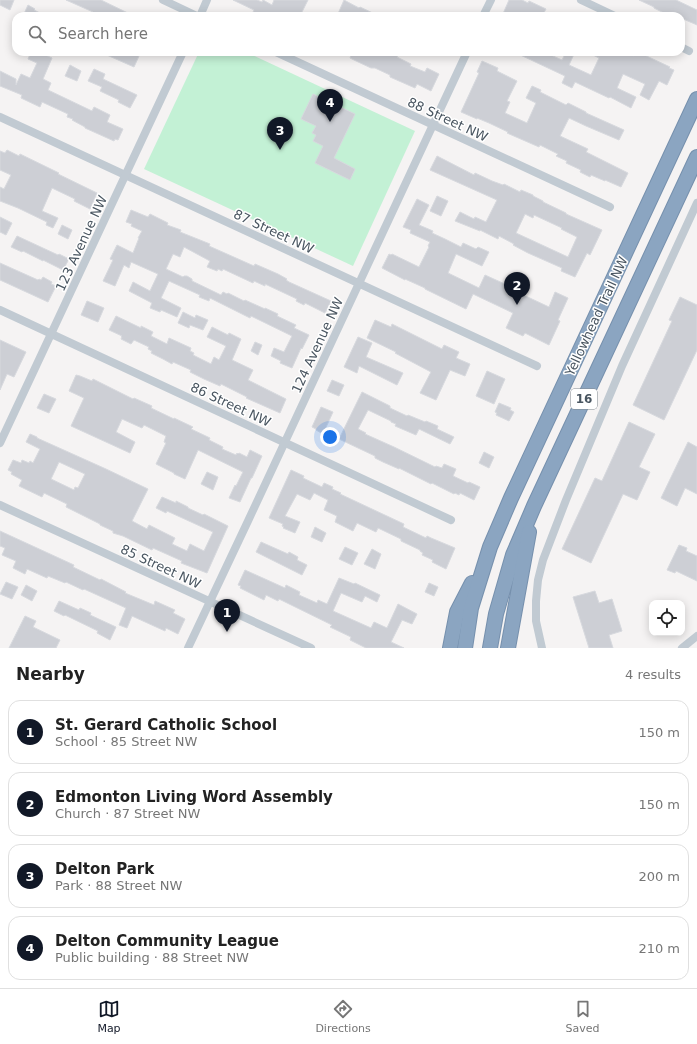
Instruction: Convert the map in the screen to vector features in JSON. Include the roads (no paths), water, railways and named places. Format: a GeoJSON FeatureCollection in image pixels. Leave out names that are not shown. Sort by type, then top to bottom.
{"type":"FeatureCollection","features":[{"type":"Feature","properties":{"kind":"highway","name":"Yellowhead Trail NW"},"geometry":{"type":"LineString","coordinates":[[465,648],[471,608],[490,546],[522,474],[697,100]]}},
{"type":"Feature","properties":{"kind":"highway","name":"Yellowhead Trail NW"},"geometry":{"type":"LineString","coordinates":[[490,648],[496,614],[513,555],[534,506],[697,157]]}},
{"type":"Feature","properties":{"kind":"highway"},"geometry":{"type":"LineString","coordinates":[[508,648],[534,506]]}},
{"type":"Feature","properties":{"kind":"highway"},"geometry":{"type":"LineString","coordinates":[[450,648],[457,612],[490,546]]}},
{"type":"Feature","properties":{"kind":"street"},"geometry":{"type":"LineString","coordinates":[[163,0],[189,12]]}},
{"type":"Feature","properties":{"kind":"street"},"geometry":{"type":"LineString","coordinates":[[200,12],[207,0]]}},
{"type":"Feature","properties":{"kind":"street"},"geometry":{"type":"LineString","coordinates":[[485,12],[491,0]]}},
{"type":"Feature","properties":{"kind":"street"},"geometry":{"type":"LineString","coordinates":[[581,0],[606,12]]}},
{"type":"Feature","properties":{"kind":"street"},"geometry":{"type":"LineString","coordinates":[[685,49],[689,51]]}},
{"type":"Feature","properties":{"kind":"street","name":"123 Avenue NW"},"geometry":{"type":"LineString","coordinates":[[0,443],[181,56]]}},
{"type":"Feature","properties":{"kind":"street","name":"88 Street NW"},"geometry":{"type":"LineString","coordinates":[[285,56],[610,207]]}},
{"type":"Feature","properties":{"kind":"street","name":"124 Avenue NW"},"geometry":{"type":"LineString","coordinates":[[188,648],[465,56]]}},
{"type":"Feature","properties":{"kind":"street","name":"87 Street NW"},"geometry":{"type":"LineString","coordinates":[[0,117],[126,174],[537,366]]}},
{"type":"Feature","properties":{"kind":"street"},"geometry":{"type":"LineString","coordinates":[[542,648],[536,621],[536,601],[538,580],[543,560],[566,500],[622,366],[697,203]]}},
{"type":"Feature","properties":{"kind":"street","name":"86 Street NW"},"geometry":{"type":"LineString","coordinates":[[0,310],[451,520]]}},
{"type":"Feature","properties":{"kind":"street","name":"85 Street NW"},"geometry":{"type":"LineString","coordinates":[[0,505],[311,648]]}},
{"type":"Feature","properties":{"kind":"street"},"geometry":{"type":"LineString","coordinates":[[682,648],[697,636]]}},
{"type":"Feature","properties":{"kind":"place","name":"Delton Community League"},"geometry":{"type":"Point","coordinates":[330,122]}},
{"type":"Feature","properties":{"kind":"place","name":"Delton Park"},"geometry":{"type":"Point","coordinates":[280,150]}},
{"type":"Feature","properties":{"kind":"place","name":"Edmonton Living Word Assembly"},"geometry":{"type":"Point","coordinates":[517,305]}},
{"type":"Feature","properties":{"kind":"place","name":"St. Gerard Catholic School"},"geometry":{"type":"Point","coordinates":[227,632]}}]}
